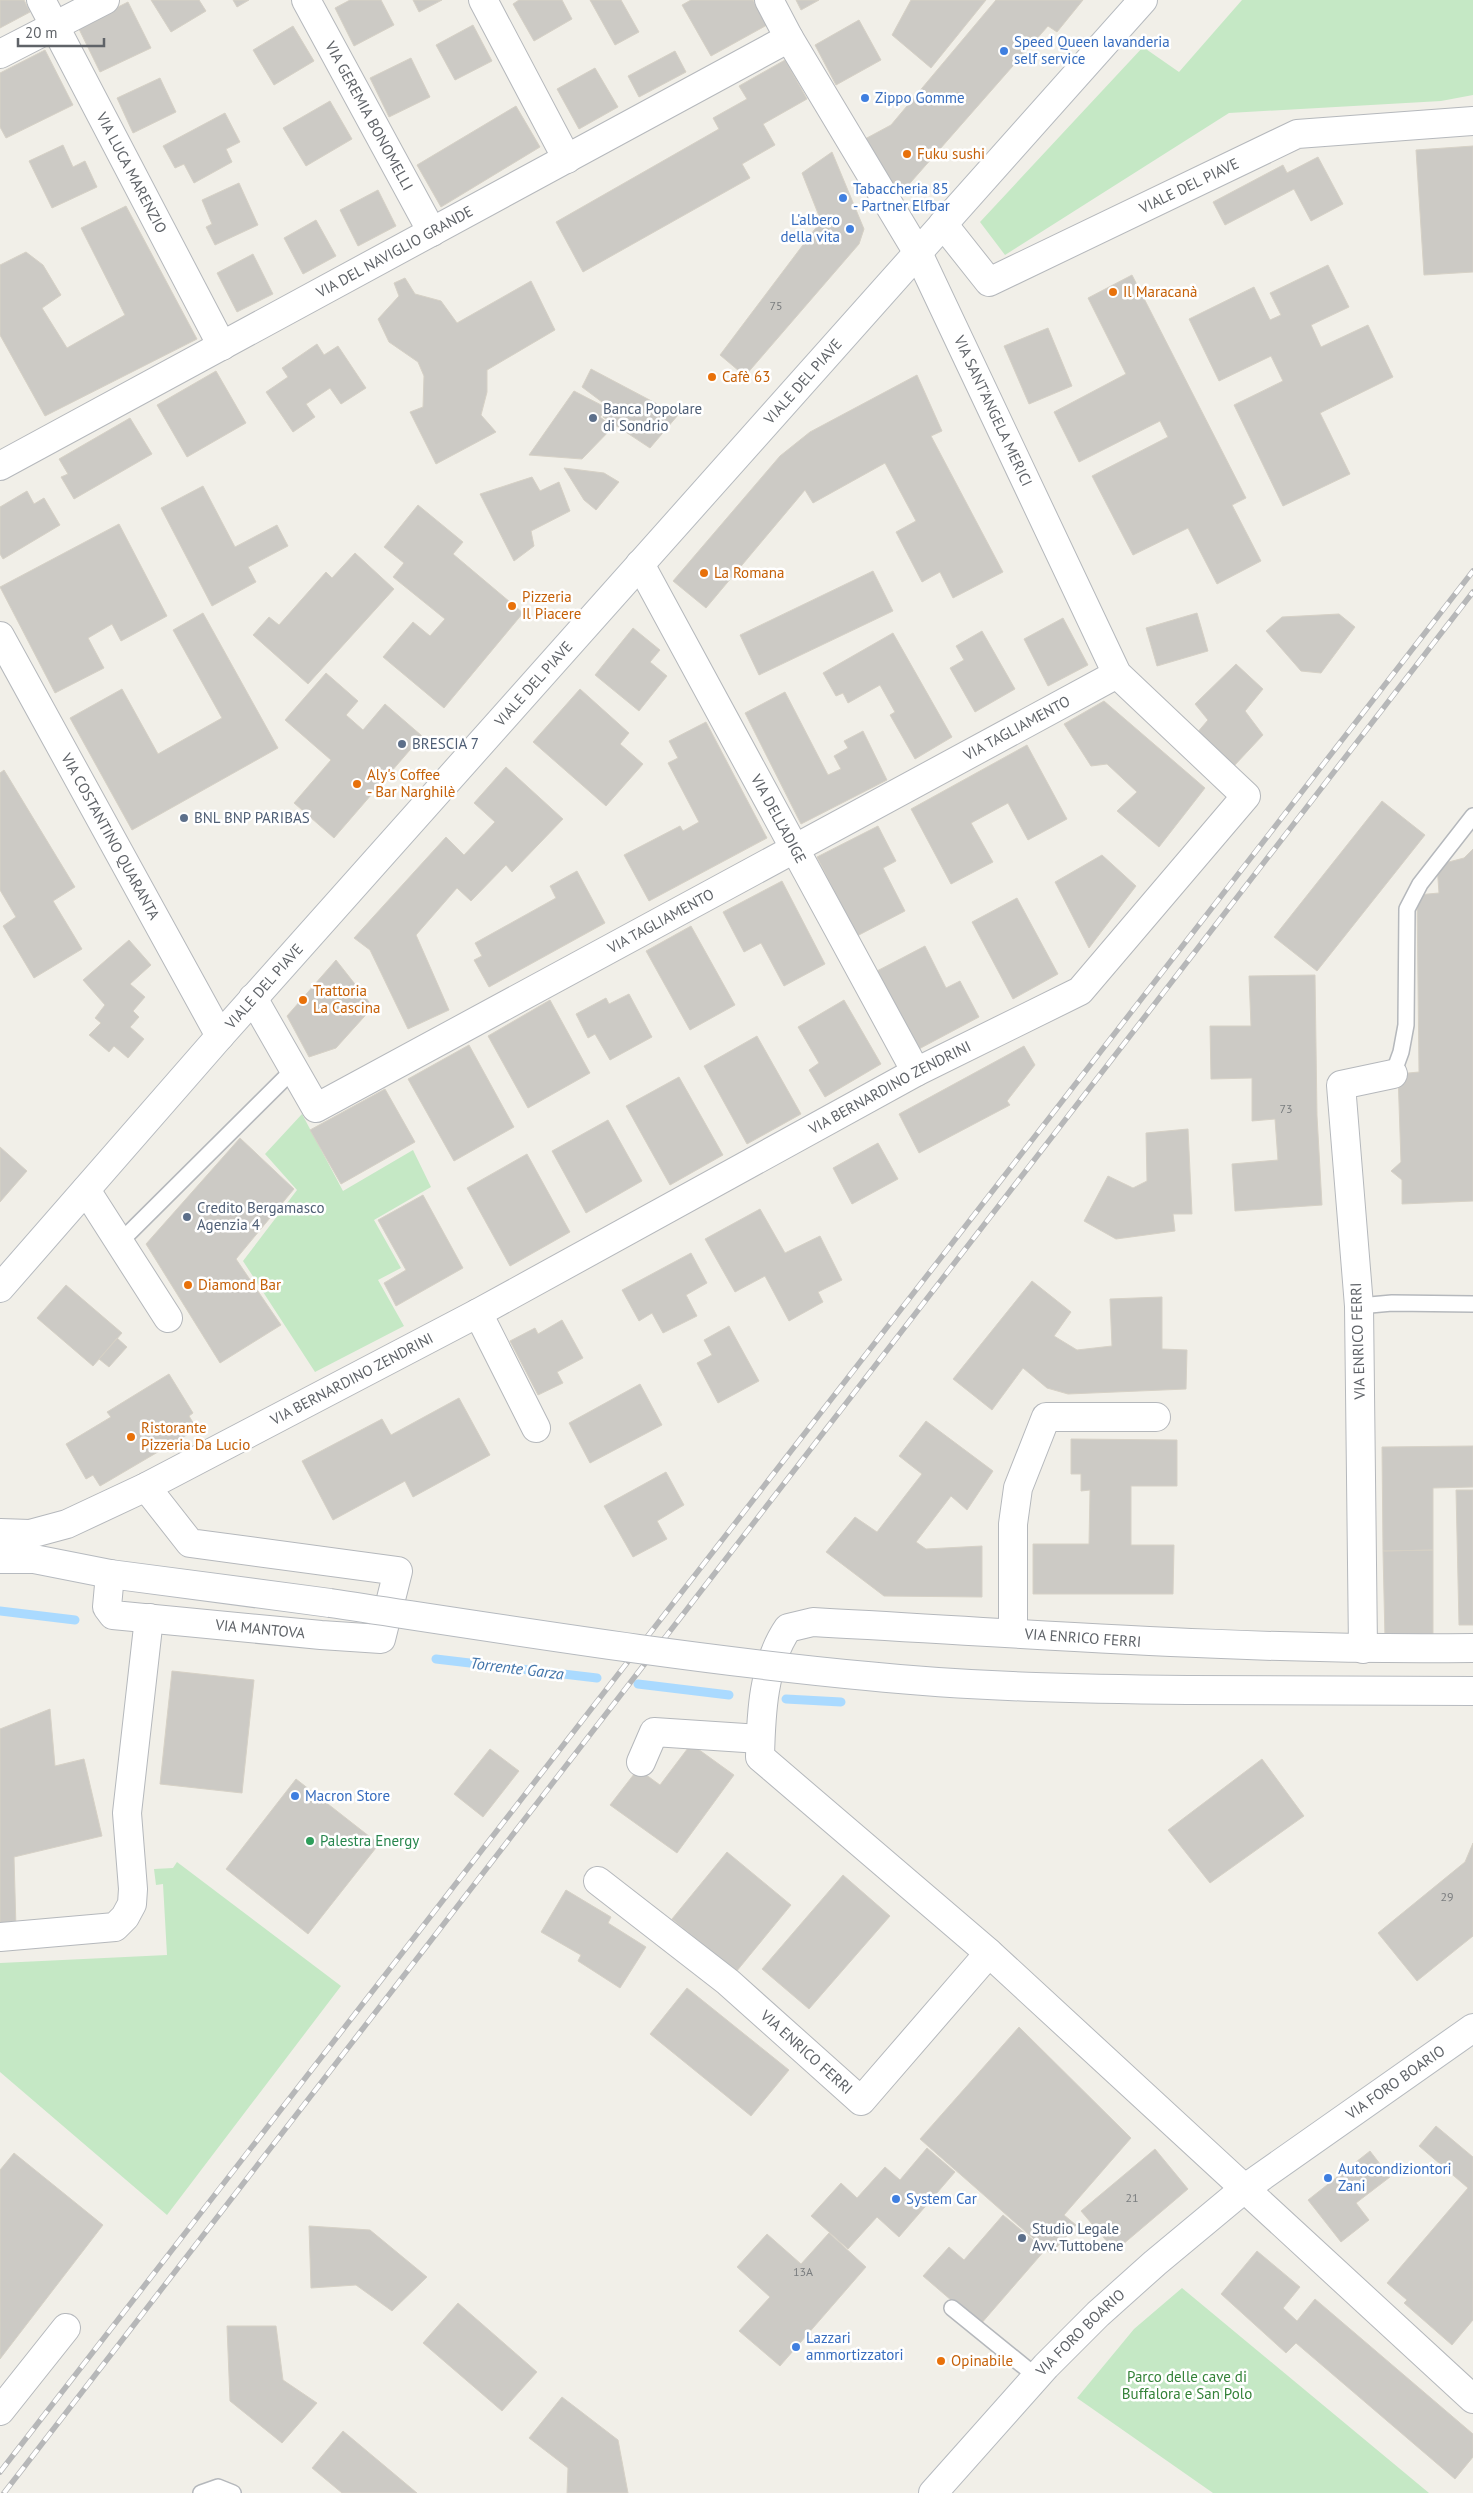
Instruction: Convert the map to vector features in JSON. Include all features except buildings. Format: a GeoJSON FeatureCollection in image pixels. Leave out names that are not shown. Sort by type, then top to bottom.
{"type":"FeatureCollection","features":[{"type":"Feature","properties":{"kind":"street","name":"VIA LUCA MARENZIO"},"geometry":{"type":"LineString","coordinates":[[41,0],[222,346]]}},
{"type":"Feature","properties":{"kind":"street"},"geometry":{"type":"LineString","coordinates":[[0,54],[105,0]]}},
{"type":"Feature","properties":{"kind":"street","name":"VIA GEREMIA BONOMELLI"},"geometry":{"type":"LineString","coordinates":[[306,0],[432,232]]}},
{"type":"Feature","properties":{"kind":"street"},"geometry":{"type":"LineString","coordinates":[[483,0],[567,159]]}},
{"type":"Feature","properties":{"kind":"street","name":"VIA SANT'ANGELA MERICI"},"geometry":{"type":"LineString","coordinates":[[769,0],[789,38],[918,253],[1116,674],[1246,796]]}},
{"type":"Feature","properties":{"kind":"street","name":"VIALE DEL PIAVE"},"geometry":{"type":"LineString","coordinates":[[0,1288],[253,998],[1143,0]]}},
{"type":"Feature","properties":{"kind":"street","name":"VIA DEL NAVIGLIO GRANDE"},"geometry":{"type":"LineString","coordinates":[[0,466],[789,38]]}},
{"type":"Feature","properties":{"kind":"street","name":"VIALE DEL PIAVE"},"geometry":{"type":"LineString","coordinates":[[943,224],[989,282],[1297,134],[1473,121]]}},
{"type":"Feature","properties":{"kind":"street","name":"VIA DELL'ADIGE"},"geometry":{"type":"LineString","coordinates":[[640,564],[916,1072]]}},
{"type":"Feature","properties":{"kind":"street","name":"VIA COSTANTINO QUARANTA"},"geometry":{"type":"LineString","coordinates":[[0,636],[220,1036]]}},
{"type":"Feature","properties":{"kind":"street","name":"VIA TAGLIAMENTO"},"geometry":{"type":"LineString","coordinates":[[253,998],[316,1108],[1116,674]]}},
{"type":"Feature","properties":{"kind":"street","name":"VIA BERNARDINO ZENDRINI"},"geometry":{"type":"LineString","coordinates":[[0,1532],[30,1534],[67,1524],[146,1487],[478,1313],[916,1072],[1080,991],[1246,796]]}},
{"type":"Feature","properties":{"kind":"street","name":"VIA ENRICO FERRI"},"geometry":{"type":"LineString","coordinates":[[1363,1650],[1359,1306],[1342,1085],[1393,1074]]}},
{"type":"Feature","properties":{"kind":"street"},"geometry":{"type":"LineString","coordinates":[[86,1190],[168,1318]]}},
{"type":"Feature","properties":{"kind":"street"},"geometry":{"type":"LineString","coordinates":[[478,1313],[536,1428]]}},
{"type":"Feature","properties":{"kind":"street","name":"VIA ENRICO FERRI"},"geometry":{"type":"LineString","coordinates":[[1013,1633],[1013,1524],[1018,1488],[1046,1417],[1156,1417]]}},
{"type":"Feature","properties":{"kind":"street","name":"VIA MANTOVA"},"geometry":{"type":"LineString","coordinates":[[110,1574],[107,1607],[108,1612],[113,1614],[321,1635],[381,1638],[398,1570],[190,1543],[146,1487]]}},
{"type":"Feature","properties":{"kind":"street"},"geometry":{"type":"LineString","coordinates":[[0,1540],[34,1559]]}},
{"type":"Feature","properties":{"kind":"street"},"geometry":{"type":"LineString","coordinates":[[0,1559],[34,1559],[110,1574],[330,1603],[644,1651],[868,1676],[1058,1689],[1473,1691]]}},
{"type":"Feature","properties":{"kind":"street"},"geometry":{"type":"LineString","coordinates":[[0,1936],[115,1926],[126,1917],[132,1904],[134,1889],[127,1813],[149,1618]]}},
{"type":"Feature","properties":{"kind":"street","name":"VIA ENRICO FERRI"},"geometry":{"type":"LineString","coordinates":[[1244,2189],[989,1953],[760,1757],[766,1681],[780,1640],[788,1628],[813,1622],[1188,1644],[1363,1650],[1473,1648]]}},
{"type":"Feature","properties":{"kind":"street"},"geometry":{"type":"LineString","coordinates":[[641,1762],[654,1732],[761,1729]]}},
{"type":"Feature","properties":{"kind":"street","name":"VIA ENRICO FERRI"},"geometry":{"type":"LineString","coordinates":[[598,1881],[728,1982],[861,2101],[989,1953]]}},
{"type":"Feature","properties":{"kind":"street","name":"VIA FORO BOARIO"},"geometry":{"type":"LineString","coordinates":[[933,2493],[1037,2377],[1098,2314],[1244,2189],[1473,2028]]}},
{"type":"Feature","properties":{"kind":"street"},"geometry":{"type":"LineString","coordinates":[[1244,2189],[1473,2399]]}},
{"type":"Feature","properties":{"kind":"street"},"geometry":{"type":"LineString","coordinates":[[0,2411],[66,2328]]}},
{"type":"Feature","properties":{"kind":"lane"},"geometry":{"type":"LineString","coordinates":[[1393,1074],[1401,1052],[1406,1025],[1407,909],[1420,884],[1473,816]]}},
{"type":"Feature","properties":{"kind":"lane"},"geometry":{"type":"LineString","coordinates":[[118,1242],[294,1069]]}},
{"type":"Feature","properties":{"kind":"lane"},"geometry":{"type":"LineString","coordinates":[[1359,1306],[1392,1303],[1473,1304]]}},
{"type":"Feature","properties":{"kind":"lane"},"geometry":{"type":"LineString","coordinates":[[952,2308],[1037,2377]]}},
{"type":"Feature","properties":{"kind":"lane"},"geometry":{"type":"LineString","coordinates":[[201,2493],[218,2487],[233,2493]]}},
{"type":"Feature","properties":{"kind":"green space"},"geometry":{"type":"Polygon","coordinates":[[[1242,0],[1473,0],[1473,95],[1441,101],[1229,113],[1005,255],[980,222],[1143,47],[1179,72],[1242,0]]]}},
{"type":"Feature","properties":{"kind":"green space"},"geometry":{"type":"Polygon","coordinates":[[[302,1114],[343,1191],[413,1150],[431,1187],[374,1220],[401,1268],[378,1280],[404,1326],[315,1372],[243,1261],[297,1190],[265,1154],[302,1114]]]}},
{"type":"Feature","properties":{"kind":"green space"},"geometry":{"type":"Polygon","coordinates":[[[177,1862],[341,1986],[167,2215],[0,2072],[0,1963],[167,1955],[163,1884],[156,1885],[154,1869],[173,1868],[177,1862]]]}},
{"type":"Feature","properties":{"kind":"green space","name":"Parco delle cave di Buffalora e San Polo"},"geometry":{"type":"Polygon","coordinates":[[[1182,2288],[1429,2493],[1213,2493],[1077,2398],[1134,2329],[1182,2288]]]}},
{"type":"Feature","properties":{"kind":"waterway","name":"Torrente Garza"},"geometry":{"type":"LineString","coordinates":[[0,1611],[75,1620]]}},
{"type":"Feature","properties":{"kind":"waterway","name":"Torrente Garza"},"geometry":{"type":"LineString","coordinates":[[436,1659],[597,1678]]}},
{"type":"Feature","properties":{"kind":"waterway","name":"Torrente Garza"},"geometry":{"type":"LineString","coordinates":[[638,1684],[729,1695]]}},
{"type":"Feature","properties":{"kind":"waterway","name":"Torrente Garza"},"geometry":{"type":"LineString","coordinates":[[786,1699],[841,1702]]}},
{"type":"Feature","properties":{"kind":"railway"},"geometry":{"type":"LineString","coordinates":[[0,2472],[1473,571]]}},
{"type":"Feature","properties":{"kind":"railway"},"geometry":{"type":"LineString","coordinates":[[4,2493],[1473,592]]}},
{"type":"Feature","properties":{"kind":"place","name":"Speed Queen lavanderia self service"},"geometry":{"type":"Point","coordinates":[1004,51]}},
{"type":"Feature","properties":{"kind":"place","name":"Zippo Gomme"},"geometry":{"type":"Point","coordinates":[865,98]}},
{"type":"Feature","properties":{"kind":"place","name":"Fuku sushi"},"geometry":{"type":"Point","coordinates":[907,154]}},
{"type":"Feature","properties":{"kind":"place","name":"Tabaccheria 85 - Partner Elfbar"},"geometry":{"type":"Point","coordinates":[843,198]}},
{"type":"Feature","properties":{"kind":"place","name":"L'albero della vita"},"geometry":{"type":"Point","coordinates":[850,229]}},
{"type":"Feature","properties":{"kind":"place","name":"Il Maracanà"},"geometry":{"type":"Point","coordinates":[1113,292]}},
{"type":"Feature","properties":{"kind":"place","name":"Cafè 63"},"geometry":{"type":"Point","coordinates":[712,377]}},
{"type":"Feature","properties":{"kind":"place","name":"Banca Popolare di Sondrio"},"geometry":{"type":"Point","coordinates":[593,418]}},
{"type":"Feature","properties":{"kind":"place","name":"La Romana"},"geometry":{"type":"Point","coordinates":[704,573]}},
{"type":"Feature","properties":{"kind":"place","name":"Pizzeria Il Piacere"},"geometry":{"type":"Point","coordinates":[512,606]}},
{"type":"Feature","properties":{"kind":"place","name":"BRESCIA 7"},"geometry":{"type":"Point","coordinates":[402,744]}},
{"type":"Feature","properties":{"kind":"place","name":"Aly's Coffee - Bar Narghilè"},"geometry":{"type":"Point","coordinates":[357,784]}},
{"type":"Feature","properties":{"kind":"place","name":"BNL BNP PARIBAS"},"geometry":{"type":"Point","coordinates":[184,818]}},
{"type":"Feature","properties":{"kind":"place","name":"Trattoria La Cascina"},"geometry":{"type":"Point","coordinates":[303,1000]}},
{"type":"Feature","properties":{"kind":"place","name":"Credito Bergamasco Agenzia 4"},"geometry":{"type":"Point","coordinates":[187,1217]}},
{"type":"Feature","properties":{"kind":"place","name":"Diamond Bar"},"geometry":{"type":"Point","coordinates":[188,1285]}},
{"type":"Feature","properties":{"kind":"place","name":"Ristorante Pizzeria Da Lucio"},"geometry":{"type":"Point","coordinates":[131,1437]}},
{"type":"Feature","properties":{"kind":"place","name":"Macron Store"},"geometry":{"type":"Point","coordinates":[295,1796]}},
{"type":"Feature","properties":{"kind":"place","name":"Palestra Energy"},"geometry":{"type":"Point","coordinates":[310,1841]}},
{"type":"Feature","properties":{"kind":"place","name":"Autocondiziontori Zani"},"geometry":{"type":"Point","coordinates":[1328,2178]}},
{"type":"Feature","properties":{"kind":"place","name":"System Car"},"geometry":{"type":"Point","coordinates":[896,2199]}},
{"type":"Feature","properties":{"kind":"place","name":"Studio Legale Avv. Tuttobene"},"geometry":{"type":"Point","coordinates":[1022,2238]}},
{"type":"Feature","properties":{"kind":"place","name":"Lazzari ammortizzatori"},"geometry":{"type":"Point","coordinates":[796,2347]}},
{"type":"Feature","properties":{"kind":"place","name":"Opinabile"},"geometry":{"type":"Point","coordinates":[941,2361]}}]}
